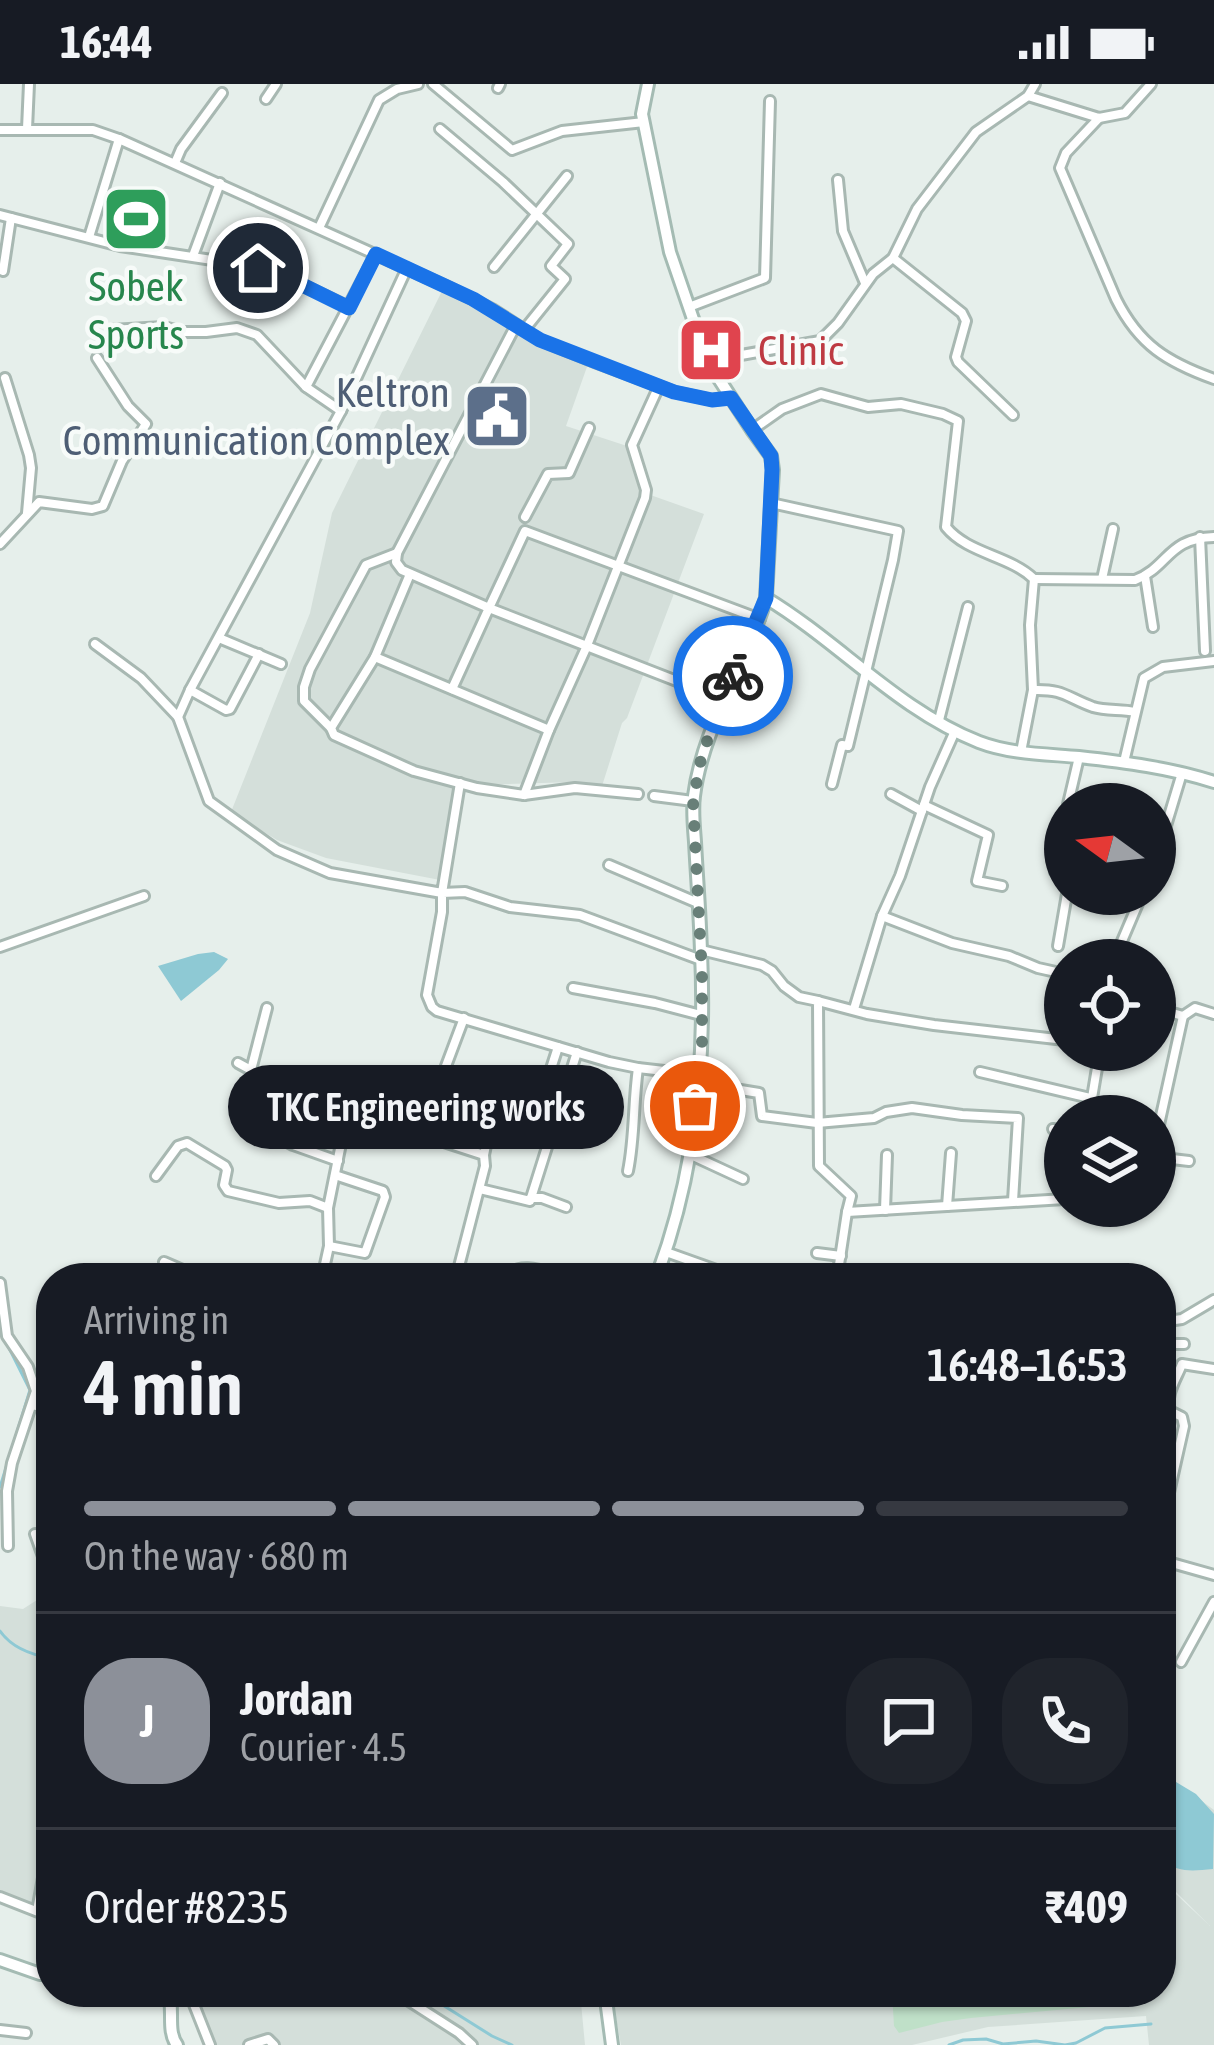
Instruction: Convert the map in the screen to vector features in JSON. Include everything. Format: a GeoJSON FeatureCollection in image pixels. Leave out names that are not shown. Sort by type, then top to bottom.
{"type":"FeatureCollection","features":[{"type":"Feature","properties":{"kind":"main road"},"geometry":{"type":"LineString","coordinates":[[648,84],[644,122],[670,252],[719,379],[771,456],[766,598],[702,754],[693,801],[701,955],[698,1079],[689,1154],[662,1263]]}},
{"type":"Feature","properties":{"kind":"main road"},"geometry":{"type":"LineString","coordinates":[[766,598],[866,673],[981,742],[1021,752],[1183,772],[1214,782]]}},
{"type":"Feature","properties":{"kind":"main road"},"geometry":{"type":"LineString","coordinates":[[0,1960],[36,1973]]}},
{"type":"Feature","properties":{"kind":"main road"},"geometry":{"type":"LineString","coordinates":[[171,2007],[172,2036],[177,2045]]}},
{"type":"Feature","properties":{"kind":"main road"},"geometry":{"type":"LineString","coordinates":[[607,2007],[612,2045]]}},
{"type":"Feature","properties":{"kind":"street"},"geometry":{"type":"LineString","coordinates":[[27,129],[29,84]]}},
{"type":"Feature","properties":{"kind":"street"},"geometry":{"type":"LineString","coordinates":[[266,99],[276,84]]}},
{"type":"Feature","properties":{"kind":"street"},"geometry":{"type":"LineString","coordinates":[[320,228],[379,100],[394,87],[418,84]]}},
{"type":"Feature","properties":{"kind":"street"},"geometry":{"type":"LineString","coordinates":[[433,84],[512,149],[562,131],[644,122]]}},
{"type":"Feature","properties":{"kind":"street"},"geometry":{"type":"LineString","coordinates":[[713,360],[820,341],[866,281],[893,258],[916,209],[976,132],[1028,96],[1034,84]]}},
{"type":"Feature","properties":{"kind":"street"},"geometry":{"type":"LineString","coordinates":[[1028,96],[1099,118],[1126,113],[1151,84]]}},
{"type":"Feature","properties":{"kind":"street"},"geometry":{"type":"LineString","coordinates":[[175,163],[222,93]]}},
{"type":"Feature","properties":{"kind":"street"},"geometry":{"type":"LineString","coordinates":[[689,307],[765,278],[770,100]]}},
{"type":"Feature","properties":{"kind":"street"},"geometry":{"type":"LineString","coordinates":[[1099,118],[1061,159],[1060,168],[1116,299],[1125,319],[1157,353],[1214,379]]}},
{"type":"Feature","properties":{"kind":"street"},"geometry":{"type":"LineString","coordinates":[[440,129],[568,244],[551,266],[565,279],[520,328],[396,562],[402,570],[488,608],[723,699]]}},
{"type":"Feature","properties":{"kind":"street"},"geometry":{"type":"LineString","coordinates":[[0,130],[93,130],[119,139],[482,304],[540,340],[695,398],[731,398]]}},
{"type":"Feature","properties":{"kind":"street"},"geometry":{"type":"LineString","coordinates":[[89,237],[119,139]]}},
{"type":"Feature","properties":{"kind":"street"},"geometry":{"type":"LineString","coordinates":[[494,267],[567,176]]}},
{"type":"Feature","properties":{"kind":"street"},"geometry":{"type":"LineString","coordinates":[[838,180],[843,232],[866,281]]}},
{"type":"Feature","properties":{"kind":"street"},"geometry":{"type":"LineString","coordinates":[[194,256],[220,183]]}},
{"type":"Feature","properties":{"kind":"street"},"geometry":{"type":"LineString","coordinates":[[0,215],[120,246],[225,260],[271,272],[349,308]]}},
{"type":"Feature","properties":{"kind":"street"},"geometry":{"type":"LineString","coordinates":[[3,271],[11,218]]}},
{"type":"Feature","properties":{"kind":"street"},"geometry":{"type":"LineString","coordinates":[[306,387],[376,254]]}},
{"type":"Feature","properties":{"kind":"street"},"geometry":{"type":"LineString","coordinates":[[893,258],[962,313],[966,328],[958,362],[1013,415]]}},
{"type":"Feature","properties":{"kind":"street"},"geometry":{"type":"LineString","coordinates":[[178,717],[341,410],[406,268]]}},
{"type":"Feature","properties":{"kind":"street"},"geometry":{"type":"LineString","coordinates":[[112,330],[237,328],[256,335],[306,387],[341,410]]}},
{"type":"Feature","properties":{"kind":"street"},"geometry":{"type":"LineString","coordinates":[[0,544],[39,502],[92,509],[103,506],[122,460],[146,424],[128,406],[97,358]]}},
{"type":"Feature","properties":{"kind":"street"},"geometry":{"type":"LineString","coordinates":[[4,378],[29,455],[27,514]]}},
{"type":"Feature","properties":{"kind":"street"},"geometry":{"type":"LineString","coordinates":[[524,795],[645,498],[632,445],[658,386]]}},
{"type":"Feature","properties":{"kind":"street"},"geometry":{"type":"LineString","coordinates":[[752,430],[782,409],[821,394],[868,407],[901,404],[958,421],[946,527],[955,539],[1023,569],[1034,579],[1135,580],[1178,544],[1214,537]]}},
{"type":"Feature","properties":{"kind":"street"},"geometry":{"type":"LineString","coordinates":[[525,517],[548,474],[568,473],[589,428]]}},
{"type":"Feature","properties":{"kind":"street"},"geometry":{"type":"LineString","coordinates":[[771,503],[898,532],[848,746],[842,745],[832,784]]}},
{"type":"Feature","properties":{"kind":"street"},"geometry":{"type":"LineString","coordinates":[[1102,579],[1113,530]]}},
{"type":"Feature","properties":{"kind":"street"},"geometry":{"type":"LineString","coordinates":[[452,689],[525,531],[760,619]]}},
{"type":"Feature","properties":{"kind":"street"},"geometry":{"type":"LineString","coordinates":[[1200,537],[1205,651]]}},
{"type":"Feature","properties":{"kind":"street"},"geometry":{"type":"LineString","coordinates":[[397,553],[366,565],[304,687],[304,701],[334,735],[414,771],[460,783],[524,795],[575,788],[638,794]]}},
{"type":"Feature","properties":{"kind":"street"},"geometry":{"type":"LineString","coordinates":[[331,728],[375,657],[410,574]]}},
{"type":"Feature","properties":{"kind":"street"},"geometry":{"type":"LineString","coordinates":[[1145,576],[1153,627]]}},
{"type":"Feature","properties":{"kind":"street"},"geometry":{"type":"LineString","coordinates":[[1021,752],[1033,690],[1034,579]]}},
{"type":"Feature","properties":{"kind":"street"},"geometry":{"type":"LineString","coordinates":[[939,720],[968,607]]}},
{"type":"Feature","properties":{"kind":"street"},"geometry":{"type":"LineString","coordinates":[[219,638],[281,664]]}},
{"type":"Feature","properties":{"kind":"street"},"geometry":{"type":"LineString","coordinates":[[95,644],[141,678],[178,717],[209,801],[277,850],[330,873],[442,893],[465,892],[510,907],[580,915],[701,955],[762,965],[800,997],[854,1010],[1044,1037]]}},
{"type":"Feature","properties":{"kind":"street"},"geometry":{"type":"LineString","coordinates":[[190,690],[230,709],[259,654]]}},
{"type":"Feature","properties":{"kind":"street"},"geometry":{"type":"LineString","coordinates":[[375,657],[549,730]]}},
{"type":"Feature","properties":{"kind":"street"},"geometry":{"type":"LineString","coordinates":[[1123,764],[1148,674],[1163,667],[1214,662]]}},
{"type":"Feature","properties":{"kind":"street"},"geometry":{"type":"LineString","coordinates":[[1033,690],[1054,689],[1099,709],[1135,712]]}},
{"type":"Feature","properties":{"kind":"street"},"geometry":{"type":"LineString","coordinates":[[854,1010],[882,916],[955,730]]}},
{"type":"Feature","properties":{"kind":"street"},"geometry":{"type":"LineString","coordinates":[[1074,783],[1079,758]]}},
{"type":"Feature","properties":{"kind":"street"},"geometry":{"type":"LineString","coordinates":[[1176,794],[1183,772]]}},
{"type":"Feature","properties":{"kind":"street"},"geometry":{"type":"LineString","coordinates":[[460,783],[427,995],[437,1011],[638,1069],[759,1093],[761,1116],[817,1123],[874,1118],[912,1108],[1018,1118],[1013,1201]]}},
{"type":"Feature","properties":{"kind":"street"},"geometry":{"type":"LineString","coordinates":[[891,794],[988,835],[977,880],[1002,886]]}},
{"type":"Feature","properties":{"kind":"street"},"geometry":{"type":"LineString","coordinates":[[654,796],[693,801]]}},
{"type":"Feature","properties":{"kind":"street"},"geometry":{"type":"LineString","coordinates":[[609,866],[698,903]]}},
{"type":"Feature","properties":{"kind":"street"},"geometry":{"type":"LineString","coordinates":[[0,947],[144,896]]}},
{"type":"Feature","properties":{"kind":"street"},"geometry":{"type":"LineString","coordinates":[[882,916],[952,944],[1044,969]]}},
{"type":"Feature","properties":{"kind":"street"},"geometry":{"type":"LineString","coordinates":[[573,988],[701,1016]]}},
{"type":"Feature","properties":{"kind":"street"},"geometry":{"type":"LineString","coordinates":[[818,1001],[819,1166],[851,1196],[840,1263]]}},
{"type":"Feature","properties":{"kind":"street"},"geometry":{"type":"LineString","coordinates":[[250,1070],[267,1008]]}},
{"type":"Feature","properties":{"kind":"street"},"geometry":{"type":"LineString","coordinates":[[1166,1095],[1183,1016],[1195,1008],[1214,1014]]}},
{"type":"Feature","properties":{"kind":"street"},"geometry":{"type":"LineString","coordinates":[[1176,1014],[1183,1016]]}},
{"type":"Feature","properties":{"kind":"street"},"geometry":{"type":"LineString","coordinates":[[446,1066],[464,1018]]}},
{"type":"Feature","properties":{"kind":"street"},"geometry":{"type":"LineString","coordinates":[[460,1263],[485,1166],[498,1087],[538,1093],[546,1084],[558,1047]]}},
{"type":"Feature","properties":{"kind":"street"},"geometry":{"type":"LineString","coordinates":[[531,1198],[577,1052]]}},
{"type":"Feature","properties":{"kind":"street"},"geometry":{"type":"LineString","coordinates":[[238,1063],[347,1114],[484,1155]]}},
{"type":"Feature","properties":{"kind":"street"},"geometry":{"type":"LineString","coordinates":[[628,1171],[638,1069]]}},
{"type":"Feature","properties":{"kind":"street"},"geometry":{"type":"LineString","coordinates":[[980,1072],[1077,1095]]}},
{"type":"Feature","properties":{"kind":"street"},"geometry":{"type":"LineString","coordinates":[[541,1090],[590,1108],[589,1132],[596,1137]]}},
{"type":"Feature","properties":{"kind":"street"},"geometry":{"type":"LineString","coordinates":[[325,1263],[328,1208],[347,1114]]}},
{"type":"Feature","properties":{"kind":"street"},"geometry":{"type":"LineString","coordinates":[[262,1128],[338,1161]]}},
{"type":"Feature","properties":{"kind":"street"},"geometry":{"type":"LineString","coordinates":[[156,1176],[178,1145],[187,1143],[225,1166],[227,1191],[328,1208]]}},
{"type":"Feature","properties":{"kind":"street"},"geometry":{"type":"LineString","coordinates":[[947,1206],[951,1153]]}},
{"type":"Feature","properties":{"kind":"street"},"geometry":{"type":"LineString","coordinates":[[689,1154],[743,1179]]}},
{"type":"Feature","properties":{"kind":"street"},"geometry":{"type":"LineString","coordinates":[[885,1210],[887,1155]]}},
{"type":"Feature","properties":{"kind":"street"},"geometry":{"type":"LineString","coordinates":[[1176,1159],[1190,1161]]}},
{"type":"Feature","properties":{"kind":"street"},"geometry":{"type":"LineString","coordinates":[[328,1246],[365,1253],[385,1197],[382,1191],[335,1175]]}},
{"type":"Feature","properties":{"kind":"street"},"geometry":{"type":"LineString","coordinates":[[480,1189],[530,1201],[542,1198],[566,1207]]}},
{"type":"Feature","properties":{"kind":"street"},"geometry":{"type":"LineString","coordinates":[[847,1212],[1044,1200]]}},
{"type":"Feature","properties":{"kind":"street"},"geometry":{"type":"LineString","coordinates":[[666,1252],[697,1263]]}},
{"type":"Feature","properties":{"kind":"street"},"geometry":{"type":"LineString","coordinates":[[817,1252],[841,1256]]}},
{"type":"Feature","properties":{"kind":"street"},"geometry":{"type":"LineString","coordinates":[[0,1283],[7,1336],[28,1367],[36,1391],[12,1463],[7,1491],[8,1546]]}},
{"type":"Feature","properties":{"kind":"street"},"geometry":{"type":"LineString","coordinates":[[1176,1320],[1214,1300]]}},
{"type":"Feature","properties":{"kind":"street"},"geometry":{"type":"LineString","coordinates":[[1176,1343],[1184,1343]]}},
{"type":"Feature","properties":{"kind":"street"},"geometry":{"type":"LineString","coordinates":[[1176,1377],[1183,1364],[1214,1369]]}},
{"type":"Feature","properties":{"kind":"street"},"geometry":{"type":"LineString","coordinates":[[32,1405],[36,1406]]}},
{"type":"Feature","properties":{"kind":"street"},"geometry":{"type":"LineString","coordinates":[[1176,1414],[1184,1426],[1176,1461]]}},
{"type":"Feature","properties":{"kind":"street"},"geometry":{"type":"LineString","coordinates":[[1176,1564],[1214,1575]]}},
{"type":"Feature","properties":{"kind":"street"},"geometry":{"type":"LineString","coordinates":[[1181,1662],[1214,1602]]}},
{"type":"Feature","properties":{"kind":"street"},"geometry":{"type":"LineString","coordinates":[[0,1897],[36,1911]]}},
{"type":"Feature","properties":{"kind":"street"},"geometry":{"type":"LineString","coordinates":[[195,2007],[210,2045]]}},
{"type":"Feature","properties":{"kind":"street"},"geometry":{"type":"LineString","coordinates":[[419,2007],[472,2045]]}},
{"type":"Feature","properties":{"kind":"street"},"geometry":{"type":"LineString","coordinates":[[0,2030],[26,2033]]}},
{"type":"Feature","properties":{"kind":"street"},"geometry":{"type":"LineString","coordinates":[[249,2045],[268,2039],[274,2045]]}},
{"type":"Feature","properties":{"kind":"shaded area"},"geometry":{"type":"Polygon","coordinates":[[[442,291],[551,350],[588,364],[566,426],[627,446],[642,492],[704,514],[602,786],[460,781],[440,880],[326,858],[277,840],[231,812],[310,613],[332,513],[442,291]]]}},
{"type":"Feature","properties":{"kind":"shaded area"},"geometry":{"type":"Polygon","coordinates":[[[36,1601],[36,1918],[0,1903],[0,1606],[23,1609],[36,1601]]]}},
{"type":"Feature","properties":{"kind":"shaded area"},"geometry":{"type":"Polygon","coordinates":[[[1176,1782],[1214,1810],[1214,2045],[1149,2045],[1146,2016],[988,2027],[912,2045],[621,2045],[614,2007],[1176,2007],[1176,1894],[1210,1926],[1176,1892],[1176,1782]]]}},
{"type":"Feature","properties":{"kind":"shaded area"},"geometry":{"type":"Polygon","coordinates":[[[194,2007],[581,2007],[585,2045],[204,2045],[194,2007]]]}},
{"type":"Feature","properties":{"kind":"green space"},"geometry":{"type":"Polygon","coordinates":[[[893,2007],[1089,2007],[971,2018],[899,2033],[893,2007]]]}},
{"type":"Feature","properties":{"kind":"water"},"geometry":{"type":"Polygon","coordinates":[[[214,952],[228,959],[181,1001],[158,966],[214,952]]]}},
{"type":"Feature","properties":{"kind":"water"},"geometry":{"type":"Polygon","coordinates":[[[1176,1782],[1196,1794],[1214,1814],[1213,1869],[1176,1867],[1176,1782]]]}},
{"type":"Feature","properties":{"kind":"waterway"},"geometry":{"type":"LineString","coordinates":[[0,1330],[30,1390],[0,1487]]}},
{"type":"Feature","properties":{"kind":"waterway"},"geometry":{"type":"LineString","coordinates":[[0,1631],[10,1642],[36,1655]]}},
{"type":"Feature","properties":{"kind":"waterway"},"geometry":{"type":"LineString","coordinates":[[446,2007],[512,2045]]}},
{"type":"Feature","properties":{"kind":"waterway"},"geometry":{"type":"LineString","coordinates":[[949,2045],[986,2039],[1003,2044],[1065,2045],[1105,2028],[1151,2024]]}},
{"type":"Feature","properties":{"kind":"way so far"},"geometry":{"type":"LineString","coordinates":[[695,1106],[702,1057],[702,974],[693,801],[702,754],[733,676]]}},
{"type":"Feature","properties":{"kind":"place","name":"Sobek Sports"},"geometry":{"type":"Point","coordinates":[136,219]}},
{"type":"Feature","properties":{"kind":"place","name":"Clinic"},"geometry":{"type":"Point","coordinates":[711,350]}},
{"type":"Feature","properties":{"kind":"place","name":"Keltron Communication Complex"},"geometry":{"type":"Point","coordinates":[497,416]}},
{"type":"Feature","properties":{"kind":"place","name":"TKC Engineering works"},"geometry":{"type":"Point","coordinates":[695,1106]}},
{"type":"Feature","properties":{"kind":"route"},"geometry":{"type":"LineString","coordinates":[[258,268],[349,308],[376,254],[494,310],[540,340],[674,392],[712,400],[731,398],[771,456],[772,470],[766,598],[733,676]]}}]}
